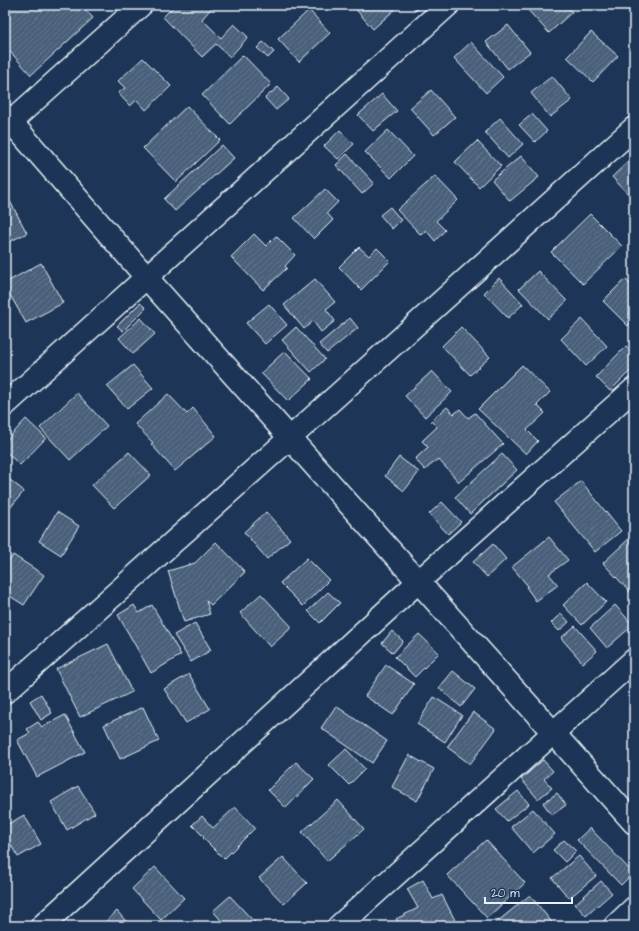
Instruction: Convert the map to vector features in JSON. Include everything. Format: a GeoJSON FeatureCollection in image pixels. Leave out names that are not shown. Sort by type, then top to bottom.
{"type":"FeatureCollection","features":[{"type":"Feature","properties":{"kind":"street"},"geometry":{"type":"LineString","coordinates":[[141,5],[7,122],[634,823]]}},
{"type":"Feature","properties":{"kind":"street"},"geometry":{"type":"LineString","coordinates":[[5,405],[448,5]]}},
{"type":"Feature","properties":{"kind":"street"},"geometry":{"type":"LineString","coordinates":[[5,692],[634,128]]}},
{"type":"Feature","properties":{"kind":"street"},"geometry":{"type":"LineString","coordinates":[[42,926],[418,582],[634,389]]}},
{"type":"Feature","properties":{"kind":"street"},"geometry":{"type":"LineString","coordinates":[[339,926],[634,660]]}},
{"type":"Feature","properties":{"kind":"street"},"geometry":{"type":"LineString","coordinates":[[615,926],[634,908]]}},
{"type":"Feature","properties":{"kind":"building"},"geometry":{"type":"Polygon","coordinates":[[[5,5],[81,5],[93,18],[31,75],[5,46],[5,5]]]}},
{"type":"Feature","properties":{"kind":"building"},"geometry":{"type":"Polygon","coordinates":[[[175,5],[214,5],[202,19],[221,38],[234,24],[248,37],[230,57],[216,44],[202,57],[163,17],[175,5]]]}},
{"type":"Feature","properties":{"kind":"building"},"geometry":{"type":"Polygon","coordinates":[[[326,5],[336,5],[331,10],[326,5]]]}},
{"type":"Feature","properties":{"kind":"building"},"geometry":{"type":"Polygon","coordinates":[[[352,5],[400,5],[373,29],[352,5]]]}},
{"type":"Feature","properties":{"kind":"building"},"geometry":{"type":"Polygon","coordinates":[[[411,5],[423,5],[416,11],[411,5]]]}},
{"type":"Feature","properties":{"kind":"building"},"geometry":{"type":"Polygon","coordinates":[[[529,5],[566,5],[572,12],[549,33],[526,8],[529,5]]]}},
{"type":"Feature","properties":{"kind":"building"},"geometry":{"type":"Polygon","coordinates":[[[309,10],[330,33],[299,62],[278,39],[309,10]]]}},
{"type":"Feature","properties":{"kind":"building"},"geometry":{"type":"Polygon","coordinates":[[[508,25],[530,52],[508,69],[486,42],[508,25]]]}},
{"type":"Feature","properties":{"kind":"building"},"geometry":{"type":"Polygon","coordinates":[[[591,32],[618,56],[593,82],[567,57],[591,32]]]}},
{"type":"Feature","properties":{"kind":"building"},"geometry":{"type":"Polygon","coordinates":[[[263,42],[274,52],[268,58],[257,48],[263,42]]]}},
{"type":"Feature","properties":{"kind":"building"},"geometry":{"type":"Polygon","coordinates":[[[471,42],[503,77],[486,93],[454,58],[471,42]]]}},
{"type":"Feature","properties":{"kind":"building"},"geometry":{"type":"Polygon","coordinates":[[[243,55],[271,84],[230,124],[202,95],[243,55]]]}},
{"type":"Feature","properties":{"kind":"building"},"geometry":{"type":"Polygon","coordinates":[[[143,58],[171,86],[146,110],[137,100],[130,106],[118,93],[125,88],[118,81],[143,58]]]}},
{"type":"Feature","properties":{"kind":"building"},"geometry":{"type":"Polygon","coordinates":[[[552,76],[572,100],[550,117],[531,93],[552,76]]]}},
{"type":"Feature","properties":{"kind":"building"},"geometry":{"type":"Polygon","coordinates":[[[278,87],[289,99],[276,110],[265,98],[278,87]]]}},
{"type":"Feature","properties":{"kind":"building"},"geometry":{"type":"Polygon","coordinates":[[[431,90],[455,117],[434,135],[410,108],[431,90]]]}},
{"type":"Feature","properties":{"kind":"building"},"geometry":{"type":"Polygon","coordinates":[[[382,94],[397,111],[373,131],[358,115],[382,94]]]}},
{"type":"Feature","properties":{"kind":"building"},"geometry":{"type":"Polygon","coordinates":[[[187,106],[220,140],[176,182],[143,148],[187,106]]]}},
{"type":"Feature","properties":{"kind":"building"},"geometry":{"type":"Polygon","coordinates":[[[532,114],[547,131],[535,142],[519,125],[532,114]]]}},
{"type":"Feature","properties":{"kind":"building"},"geometry":{"type":"Polygon","coordinates":[[[500,118],[523,144],[508,158],[485,132],[500,118]]]}},
{"type":"Feature","properties":{"kind":"building"},"geometry":{"type":"Polygon","coordinates":[[[340,130],[354,144],[338,159],[324,146],[340,130]]]}},
{"type":"Feature","properties":{"kind":"building"},"geometry":{"type":"Polygon","coordinates":[[[388,130],[413,156],[391,178],[365,152],[388,130]]]}},
{"type":"Feature","properties":{"kind":"building"},"geometry":{"type":"Polygon","coordinates":[[[477,141],[501,166],[479,187],[455,162],[477,141]]]}},
{"type":"Feature","properties":{"kind":"building"},"geometry":{"type":"Polygon","coordinates":[[[222,145],[234,158],[175,211],[164,199],[222,145]]]}},
{"type":"Feature","properties":{"kind":"building"},"geometry":{"type":"Polygon","coordinates":[[[347,154],[374,183],[362,194],[336,165],[347,154]]]}},
{"type":"Feature","properties":{"kind":"building"},"geometry":{"type":"Polygon","coordinates":[[[521,156],[539,177],[510,201],[492,180],[521,156]]]}},
{"type":"Feature","properties":{"kind":"building"},"geometry":{"type":"Polygon","coordinates":[[[634,156],[634,200],[612,177],[634,156]]]}},
{"type":"Feature","properties":{"kind":"building"},"geometry":{"type":"Polygon","coordinates":[[[435,176],[458,200],[436,221],[445,230],[435,241],[426,230],[421,235],[397,210],[435,176]]]}},
{"type":"Feature","properties":{"kind":"building"},"geometry":{"type":"Polygon","coordinates":[[[325,189],[338,202],[327,213],[333,220],[314,239],[294,218],[325,189]]]}},
{"type":"Feature","properties":{"kind":"building"},"geometry":{"type":"Polygon","coordinates":[[[5,192],[27,233],[5,244],[5,192]]]}},
{"type":"Feature","properties":{"kind":"building"},"geometry":{"type":"Polygon","coordinates":[[[390,207],[401,220],[392,229],[380,215],[390,207]]]}},
{"type":"Feature","properties":{"kind":"building"},"geometry":{"type":"Polygon","coordinates":[[[590,214],[622,246],[583,284],[551,252],[590,214]]]}},
{"type":"Feature","properties":{"kind":"building"},"geometry":{"type":"Polygon","coordinates":[[[254,234],[266,246],[276,236],[295,255],[285,266],[287,268],[263,290],[231,257],[254,234]]]}},
{"type":"Feature","properties":{"kind":"building"},"geometry":{"type":"Polygon","coordinates":[[[359,247],[369,256],[377,248],[390,261],[361,290],[339,267],[359,247]]]}},
{"type":"Feature","properties":{"kind":"building"},"geometry":{"type":"Polygon","coordinates":[[[41,263],[63,303],[26,323],[5,286],[5,283],[41,263]]]}},
{"type":"Feature","properties":{"kind":"building"},"geometry":{"type":"Polygon","coordinates":[[[538,271],[567,301],[548,319],[519,289],[538,271]]]}},
{"type":"Feature","properties":{"kind":"building"},"geometry":{"type":"Polygon","coordinates":[[[499,278],[523,304],[508,318],[484,293],[499,278]]]}},
{"type":"Feature","properties":{"kind":"building"},"geometry":{"type":"Polygon","coordinates":[[[315,279],[335,302],[326,309],[335,321],[321,332],[313,321],[304,329],[284,305],[315,279]]]}},
{"type":"Feature","properties":{"kind":"building"},"geometry":{"type":"Polygon","coordinates":[[[625,279],[634,288],[634,320],[628,326],[603,301],[625,279]]]}},
{"type":"Feature","properties":{"kind":"building"},"geometry":{"type":"Polygon","coordinates":[[[140,303],[146,308],[123,331],[117,326],[140,303]]]}},
{"type":"Feature","properties":{"kind":"building"},"geometry":{"type":"Polygon","coordinates":[[[269,304],[287,325],[265,344],[246,323],[269,304]]]}},
{"type":"Feature","properties":{"kind":"building"},"geometry":{"type":"Polygon","coordinates":[[[141,318],[155,334],[133,354],[119,338],[141,318]]]}},
{"type":"Feature","properties":{"kind":"building"},"geometry":{"type":"Polygon","coordinates":[[[350,318],[358,328],[327,353],[319,344],[350,318]]]}},
{"type":"Feature","properties":{"kind":"building"},"geometry":{"type":"Polygon","coordinates":[[[582,319],[607,346],[586,366],[561,339],[582,319]]]}},
{"type":"Feature","properties":{"kind":"building"},"geometry":{"type":"Polygon","coordinates":[[[296,327],[325,359],[311,372],[282,340],[296,327]]]}},
{"type":"Feature","properties":{"kind":"building"},"geometry":{"type":"Polygon","coordinates":[[[461,327],[490,357],[470,375],[442,346],[461,327]]]}},
{"type":"Feature","properties":{"kind":"building"},"geometry":{"type":"Polygon","coordinates":[[[626,346],[634,353],[634,367],[610,391],[596,377],[626,346]]]}},
{"type":"Feature","properties":{"kind":"building"},"geometry":{"type":"Polygon","coordinates":[[[285,351],[312,379],[288,401],[261,373],[285,351]]]}},
{"type":"Feature","properties":{"kind":"building"},"geometry":{"type":"Polygon","coordinates":[[[133,365],[153,388],[127,409],[107,386],[133,365]]]}},
{"type":"Feature","properties":{"kind":"building"},"geometry":{"type":"Polygon","coordinates":[[[522,365],[550,392],[537,405],[545,413],[527,430],[538,441],[526,454],[478,409],[522,365]]]}},
{"type":"Feature","properties":{"kind":"building"},"geometry":{"type":"Polygon","coordinates":[[[432,371],[452,392],[425,417],[405,396],[432,371]]]}},
{"type":"Feature","properties":{"kind":"building"},"geometry":{"type":"Polygon","coordinates":[[[77,393],[107,426],[70,460],[40,428],[77,393]]]}},
{"type":"Feature","properties":{"kind":"building"},"geometry":{"type":"Polygon","coordinates":[[[168,394],[187,414],[193,408],[216,436],[175,471],[151,444],[153,443],[135,424],[168,394]]]}},
{"type":"Feature","properties":{"kind":"building"},"geometry":{"type":"Polygon","coordinates":[[[447,407],[454,414],[460,409],[468,418],[475,413],[503,444],[459,482],[438,459],[425,470],[415,459],[428,447],[422,441],[437,427],[431,421],[447,407]]]}},
{"type":"Feature","properties":{"kind":"building"},"geometry":{"type":"Polygon","coordinates":[[[26,419],[46,438],[20,465],[5,451],[5,442],[26,419]]]}},
{"type":"Feature","properties":{"kind":"building"},"geometry":{"type":"Polygon","coordinates":[[[129,452],[151,475],[114,508],[92,485],[129,452]]]}},
{"type":"Feature","properties":{"kind":"building"},"geometry":{"type":"Polygon","coordinates":[[[502,454],[517,470],[470,514],[455,497],[502,454]]]}},
{"type":"Feature","properties":{"kind":"building"},"geometry":{"type":"Polygon","coordinates":[[[399,457],[419,472],[404,491],[385,476],[399,457]]]}},
{"type":"Feature","properties":{"kind":"building"},"geometry":{"type":"Polygon","coordinates":[[[5,476],[24,491],[6,513],[5,512],[5,476]]]}},
{"type":"Feature","properties":{"kind":"building"},"geometry":{"type":"Polygon","coordinates":[[[581,481],[621,531],[595,552],[554,502],[581,481]]]}},
{"type":"Feature","properties":{"kind":"building"},"geometry":{"type":"Polygon","coordinates":[[[442,502],[461,522],[448,534],[429,514],[442,502]]]}},
{"type":"Feature","properties":{"kind":"building"},"geometry":{"type":"Polygon","coordinates":[[[57,512],[79,526],[61,555],[39,541],[57,512]]]}},
{"type":"Feature","properties":{"kind":"building"},"geometry":{"type":"Polygon","coordinates":[[[266,512],[290,539],[267,559],[244,532],[266,512]]]}},
{"type":"Feature","properties":{"kind":"building"},"geometry":{"type":"Polygon","coordinates":[[[634,534],[634,590],[631,593],[603,563],[634,534]]]}},
{"type":"Feature","properties":{"kind":"building"},"geometry":{"type":"Polygon","coordinates":[[[549,537],[568,560],[549,574],[558,585],[536,601],[526,587],[528,586],[512,567],[549,537]]]}},
{"type":"Feature","properties":{"kind":"building"},"geometry":{"type":"Polygon","coordinates":[[[216,542],[245,572],[211,605],[206,601],[210,614],[184,622],[168,571],[195,563],[216,542]]]}},
{"type":"Feature","properties":{"kind":"building"},"geometry":{"type":"Polygon","coordinates":[[[493,544],[506,559],[487,577],[473,562],[493,544]]]}},
{"type":"Feature","properties":{"kind":"building"},"geometry":{"type":"Polygon","coordinates":[[[13,555],[44,575],[24,605],[5,593],[5,567],[13,555]]]}},
{"type":"Feature","properties":{"kind":"building"},"geometry":{"type":"Polygon","coordinates":[[[307,558],[329,580],[303,606],[280,583],[307,558]]]}},
{"type":"Feature","properties":{"kind":"building"},"geometry":{"type":"Polygon","coordinates":[[[587,582],[606,602],[582,625],[563,605],[587,582]]]}},
{"type":"Feature","properties":{"kind":"building"},"geometry":{"type":"Polygon","coordinates":[[[328,592],[340,603],[320,623],[308,611],[328,592]]]}},
{"type":"Feature","properties":{"kind":"building"},"geometry":{"type":"Polygon","coordinates":[[[261,594],[292,627],[270,647],[240,613],[261,594]]]}},
{"type":"Feature","properties":{"kind":"building"},"geometry":{"type":"Polygon","coordinates":[[[134,605],[139,613],[152,605],[181,655],[151,673],[118,615],[134,605]]]}},
{"type":"Feature","properties":{"kind":"building"},"geometry":{"type":"Polygon","coordinates":[[[615,605],[633,625],[607,648],[590,628],[615,605]]]}},
{"type":"Feature","properties":{"kind":"building"},"geometry":{"type":"Polygon","coordinates":[[[561,613],[569,622],[559,631],[551,623],[561,613]]]}},
{"type":"Feature","properties":{"kind":"building"},"geometry":{"type":"Polygon","coordinates":[[[195,623],[211,650],[191,662],[174,635],[195,623]]]}},
{"type":"Feature","properties":{"kind":"building"},"geometry":{"type":"Polygon","coordinates":[[[575,626],[597,651],[583,663],[561,638],[575,626]]]}},
{"type":"Feature","properties":{"kind":"building"},"geometry":{"type":"Polygon","coordinates":[[[392,631],[403,641],[393,653],[382,643],[392,631]]]}},
{"type":"Feature","properties":{"kind":"building"},"geometry":{"type":"Polygon","coordinates":[[[419,634],[439,653],[415,677],[395,657],[419,634]]]}},
{"type":"Feature","properties":{"kind":"building"},"geometry":{"type":"Polygon","coordinates":[[[108,644],[132,692],[80,717],[56,669],[108,644]]]}},
{"type":"Feature","properties":{"kind":"building"},"geometry":{"type":"Polygon","coordinates":[[[386,665],[414,684],[393,715],[365,696],[386,665]]]}},
{"type":"Feature","properties":{"kind":"building"},"geometry":{"type":"Polygon","coordinates":[[[453,671],[475,689],[461,707],[439,688],[453,671]]]}},
{"type":"Feature","properties":{"kind":"building"},"geometry":{"type":"Polygon","coordinates":[[[189,674],[210,709],[186,723],[164,689],[189,674]]]}},
{"type":"Feature","properties":{"kind":"building"},"geometry":{"type":"Polygon","coordinates":[[[41,694],[52,713],[41,720],[30,701],[41,694]]]}},
{"type":"Feature","properties":{"kind":"building"},"geometry":{"type":"Polygon","coordinates":[[[634,696],[634,704],[630,700],[634,696]]]}},
{"type":"Feature","properties":{"kind":"building"},"geometry":{"type":"Polygon","coordinates":[[[434,697],[462,715],[445,742],[417,724],[434,697]]]}},
{"type":"Feature","properties":{"kind":"building"},"geometry":{"type":"Polygon","coordinates":[[[336,706],[387,741],[372,763],[321,728],[336,706]]]}},
{"type":"Feature","properties":{"kind":"building"},"geometry":{"type":"Polygon","coordinates":[[[143,707],[159,741],[120,759],[104,725],[143,707]]]}},
{"type":"Feature","properties":{"kind":"building"},"geometry":{"type":"Polygon","coordinates":[[[473,712],[496,729],[470,764],[447,747],[473,712]]]}},
{"type":"Feature","properties":{"kind":"building"},"geometry":{"type":"Polygon","coordinates":[[[65,715],[85,752],[37,777],[17,740],[30,733],[27,729],[38,722],[42,727],[65,715]]]}},
{"type":"Feature","properties":{"kind":"building"},"geometry":{"type":"Polygon","coordinates":[[[346,749],[365,769],[349,785],[329,765],[346,749]]]}},
{"type":"Feature","properties":{"kind":"building"},"geometry":{"type":"Polygon","coordinates":[[[409,755],[434,769],[417,801],[392,787],[409,755]]]}},
{"type":"Feature","properties":{"kind":"building"},"geometry":{"type":"Polygon","coordinates":[[[543,760],[553,771],[544,779],[552,788],[538,799],[521,779],[543,760]]]}},
{"type":"Feature","properties":{"kind":"building"},"geometry":{"type":"Polygon","coordinates":[[[296,762],[314,779],[286,808],[268,790],[296,762]]]}},
{"type":"Feature","properties":{"kind":"building"},"geometry":{"type":"Polygon","coordinates":[[[78,786],[95,813],[67,830],[51,802],[78,786]]]}},
{"type":"Feature","properties":{"kind":"building"},"geometry":{"type":"Polygon","coordinates":[[[518,791],[529,804],[507,821],[496,809],[518,791]]]}},
{"type":"Feature","properties":{"kind":"building"},"geometry":{"type":"Polygon","coordinates":[[[557,793],[566,805],[552,815],[543,803],[557,793]]]}},
{"type":"Feature","properties":{"kind":"building"},"geometry":{"type":"Polygon","coordinates":[[[338,800],[364,829],[327,861],[302,832],[338,800]]]}},
{"type":"Feature","properties":{"kind":"building"},"geometry":{"type":"Polygon","coordinates":[[[235,807],[255,828],[224,859],[192,825],[202,816],[213,828],[235,807]]]}},
{"type":"Feature","properties":{"kind":"building"},"geometry":{"type":"Polygon","coordinates":[[[533,809],[555,834],[533,853],[511,827],[533,809]]]}},
{"type":"Feature","properties":{"kind":"building"},"geometry":{"type":"Polygon","coordinates":[[[24,815],[41,844],[18,857],[5,835],[5,826],[24,815]]]}},
{"type":"Feature","properties":{"kind":"building"},"geometry":{"type":"Polygon","coordinates":[[[590,828],[633,873],[621,885],[577,840],[590,828]]]}},
{"type":"Feature","properties":{"kind":"building"},"geometry":{"type":"Polygon","coordinates":[[[486,840],[525,883],[487,918],[447,875],[486,840]]]}},
{"type":"Feature","properties":{"kind":"building"},"geometry":{"type":"Polygon","coordinates":[[[564,840],[576,851],[565,862],[553,850],[564,840]]]}},
{"type":"Feature","properties":{"kind":"building"},"geometry":{"type":"Polygon","coordinates":[[[579,856],[596,876],[569,898],[552,878],[579,856]]]}},
{"type":"Feature","properties":{"kind":"building"},"geometry":{"type":"Polygon","coordinates":[[[283,857],[307,883],[284,904],[259,878],[283,857]]]}},
{"type":"Feature","properties":{"kind":"building"},"geometry":{"type":"Polygon","coordinates":[[[155,867],[184,898],[161,920],[132,889],[155,867]]]}},
{"type":"Feature","properties":{"kind":"building"},"geometry":{"type":"Polygon","coordinates":[[[423,880],[433,899],[442,895],[458,926],[400,926],[396,919],[418,908],[407,889],[423,880]]]}},
{"type":"Feature","properties":{"kind":"building"},"geometry":{"type":"Polygon","coordinates":[[[601,881],[612,893],[586,916],[575,904],[601,881]]]}},
{"type":"Feature","properties":{"kind":"building"},"geometry":{"type":"Polygon","coordinates":[[[530,895],[554,925],[492,926],[530,895]]]}},
{"type":"Feature","properties":{"kind":"building"},"geometry":{"type":"Polygon","coordinates":[[[230,896],[258,926],[226,926],[213,911],[230,896]]]}},
{"type":"Feature","properties":{"kind":"building"},"geometry":{"type":"Polygon","coordinates":[[[117,911],[130,926],[101,926],[117,911]]]}}]}
